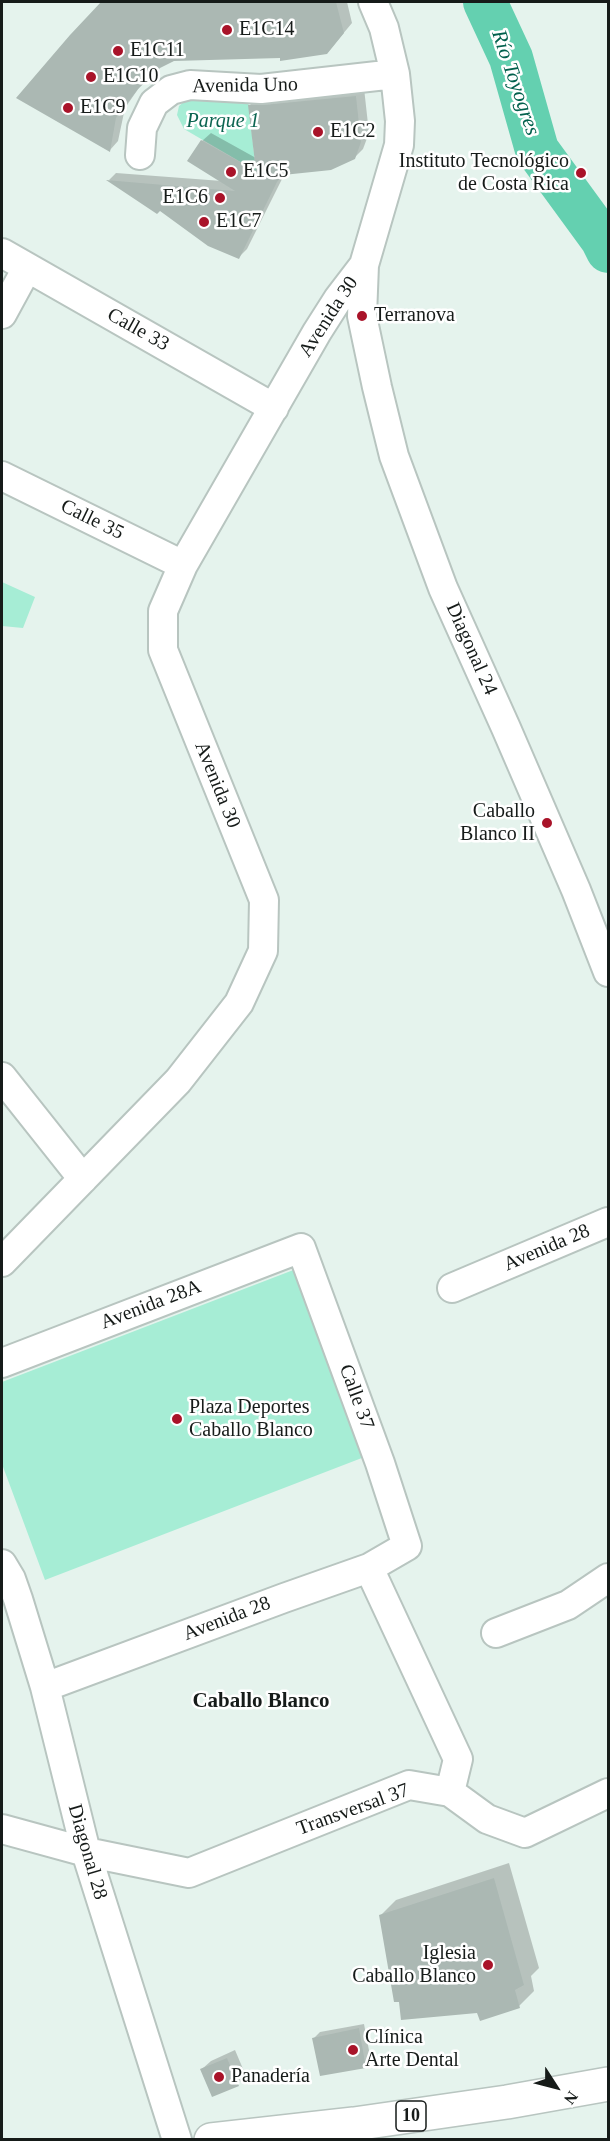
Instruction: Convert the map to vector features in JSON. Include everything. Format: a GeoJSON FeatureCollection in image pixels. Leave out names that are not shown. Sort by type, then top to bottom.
{"type":"FeatureCollection","features":[{"type":"Feature","properties":{"kind":"main road","name":"10"},"geometry":{"type":"LineString","coordinates":[[211,2139],[389,2119],[609,2084]]}},
{"type":"Feature","properties":{"kind":"street"},"geometry":{"type":"LineString","coordinates":[[364,265],[399,145],[400,121],[395,74],[384,28],[373,2]]}},
{"type":"Feature","properties":{"kind":"street","name":"Avenida Uno"},"geometry":{"type":"LineString","coordinates":[[140,155],[142,128],[154,103],[171,90],[190,85],[261,88],[395,74]]}},
{"type":"Feature","properties":{"kind":"street","name":"Calle 33"},"geometry":{"type":"LineString","coordinates":[[2,253],[274,408]]}},
{"type":"Feature","properties":{"kind":"street","name":"Diagonal 24"},"geometry":{"type":"LineString","coordinates":[[364,265],[362,316],[394,456],[443,588],[511,738],[609,972]]}},
{"type":"Feature","properties":{"kind":"street","name":"Avenida 30"},"geometry":{"type":"LineString","coordinates":[[2,1262],[178,1081],[239,1003],[262,951],[264,900],[164,650],[163,611],[183,565],[317,332],[364,265]]}},
{"type":"Feature","properties":{"kind":"street"},"geometry":{"type":"LineString","coordinates":[[2,314],[27,268]]}},
{"type":"Feature","properties":{"kind":"street","name":"Calle 35"},"geometry":{"type":"LineString","coordinates":[[2,476],[183,565]]}},
{"type":"Feature","properties":{"kind":"street"},"geometry":{"type":"LineString","coordinates":[[2,1077],[82,1179]]}},
{"type":"Feature","properties":{"kind":"street","name":"Avenida 28"},"geometry":{"type":"LineString","coordinates":[[452,1288],[609,1222]]}},
{"type":"Feature","properties":{"kind":"street","name":"Avenida 28A"},"geometry":{"type":"LineString","coordinates":[[2,1363],[301,1248]]}},
{"type":"Feature","properties":{"kind":"street","name":"Calle 37"},"geometry":{"type":"LineString","coordinates":[[301,1248],[380,1463],[407,1546]]}},
{"type":"Feature","properties":{"kind":"street","name":"Avenida 28"},"geometry":{"type":"LineString","coordinates":[[45,1688],[369,1568],[407,1546]]}},
{"type":"Feature","properties":{"kind":"street","name":"Diagonal 28"},"geometry":{"type":"LineString","coordinates":[[2,1564],[11,1579],[18,1599],[45,1688],[86,1852],[177,2139]]}},
{"type":"Feature","properties":{"kind":"street"},"geometry":{"type":"LineString","coordinates":[[369,1568],[458,1759],[450,1792]]}},
{"type":"Feature","properties":{"kind":"street"},"geometry":{"type":"LineString","coordinates":[[496,1633],[568,1605],[609,1578]]}},
{"type":"Feature","properties":{"kind":"street","name":"Transversal 37"},"geometry":{"type":"LineString","coordinates":[[2,1829],[86,1852],[189,1873],[409,1785],[450,1792],[487,1819],[525,1833],[609,1793]]}},
{"type":"Feature","properties":{"kind":"green space","name":"Parque 1"},"geometry":{"type":"Polygon","coordinates":[[[190,96],[248,99],[256,171],[184,129],[177,115],[179,106],[190,96]]]}},
{"type":"Feature","properties":{"kind":"green space"},"geometry":{"type":"Polygon","coordinates":[[[2,582],[35,597],[23,628],[2,626],[2,582]]]}},
{"type":"Feature","properties":{"kind":"green space","name":"Plaza Deportes Caballo Blanco"},"geometry":{"type":"Polygon","coordinates":[[[296,1269],[367,1456],[45,1580],[2,1464],[2,1382],[296,1269]]]}},
{"type":"Feature","properties":{"kind":"building"},"geometry":{"type":"Polygon","coordinates":[[[101,2],[336,2],[344,33],[327,54],[280,61],[280,58],[174,61],[160,68],[138,89],[116,118],[110,152],[16,98],[101,2]]]}},
{"type":"Feature","properties":{"kind":"building"},"geometry":{"type":"Polygon","coordinates":[[[356,96],[361,142],[355,159],[331,170],[283,175],[277,182],[239,259],[208,246],[160,211],[157,214],[106,180],[235,191],[187,161],[201,140],[256,171],[248,105],[356,96]]]}},
{"type":"Feature","properties":{"kind":"building","name":"Iglesia Caballo Blanco"},"geometry":{"type":"Polygon","coordinates":[[[494,1878],[524,1985],[515,1990],[520,2008],[480,2021],[477,2013],[401,2020],[399,2002],[394,2002],[379,1915],[494,1878]]]}},
{"type":"Feature","properties":{"kind":"building"},"geometry":{"type":"Polygon","coordinates":[[[359,2028],[366,2068],[320,2076],[312,2038],[359,2028]]]}},
{"type":"Feature","properties":{"kind":"building","name":"Panadería"},"geometry":{"type":"Polygon","coordinates":[[[227,2058],[239,2086],[212,2097],[200,2069],[227,2058]]]}},
{"type":"Feature","properties":{"kind":"waterway","name":"Río Toyogres"},"geometry":{"type":"LineString","coordinates":[[485,2],[511,58],[537,150],[602,239],[608,251]]}},
{"type":"Feature","properties":{"kind":"place","name":"E1C14"},"geometry":{"type":"Point","coordinates":[227,30]}},
{"type":"Feature","properties":{"kind":"place","name":"E1C11"},"geometry":{"type":"Point","coordinates":[118,51]}},
{"type":"Feature","properties":{"kind":"place","name":"E1C10"},"geometry":{"type":"Point","coordinates":[91,77]}},
{"type":"Feature","properties":{"kind":"place","name":"E1C9"},"geometry":{"type":"Point","coordinates":[68,108]}},
{"type":"Feature","properties":{"kind":"place","name":"E1C2"},"geometry":{"type":"Point","coordinates":[318,132]}},
{"type":"Feature","properties":{"kind":"place","name":"E1C5"},"geometry":{"type":"Point","coordinates":[231,172]}},
{"type":"Feature","properties":{"kind":"place","name":"Instituto Tecnológico de Costa Rica"},"geometry":{"type":"Point","coordinates":[581,173]}},
{"type":"Feature","properties":{"kind":"place","name":"E1C6"},"geometry":{"type":"Point","coordinates":[220,198]}},
{"type":"Feature","properties":{"kind":"place","name":"E1C7"},"geometry":{"type":"Point","coordinates":[204,222]}},
{"type":"Feature","properties":{"kind":"place","name":"Terranova"},"geometry":{"type":"Point","coordinates":[362,316]}},
{"type":"Feature","properties":{"kind":"place","name":"Caballo Blanco II"},"geometry":{"type":"Point","coordinates":[547,823]}},
{"type":"Feature","properties":{"kind":"place","name":"Plaza Deportes Caballo Blanco"},"geometry":{"type":"Point","coordinates":[177,1419]}},
{"type":"Feature","properties":{"kind":"place","name":"Iglesia Caballo Blanco"},"geometry":{"type":"Point","coordinates":[488,1965]}},
{"type":"Feature","properties":{"kind":"place","name":"Clínica Arte Dental"},"geometry":{"type":"Point","coordinates":[353,2050]}},
{"type":"Feature","properties":{"kind":"place","name":"Panadería"},"geometry":{"type":"Point","coordinates":[219,2077]}},
{"type":"Feature","properties":{"kind":"district","name":"Caballo Blanco"},"geometry":{"type":"Point","coordinates":[261,1702]}}]}
